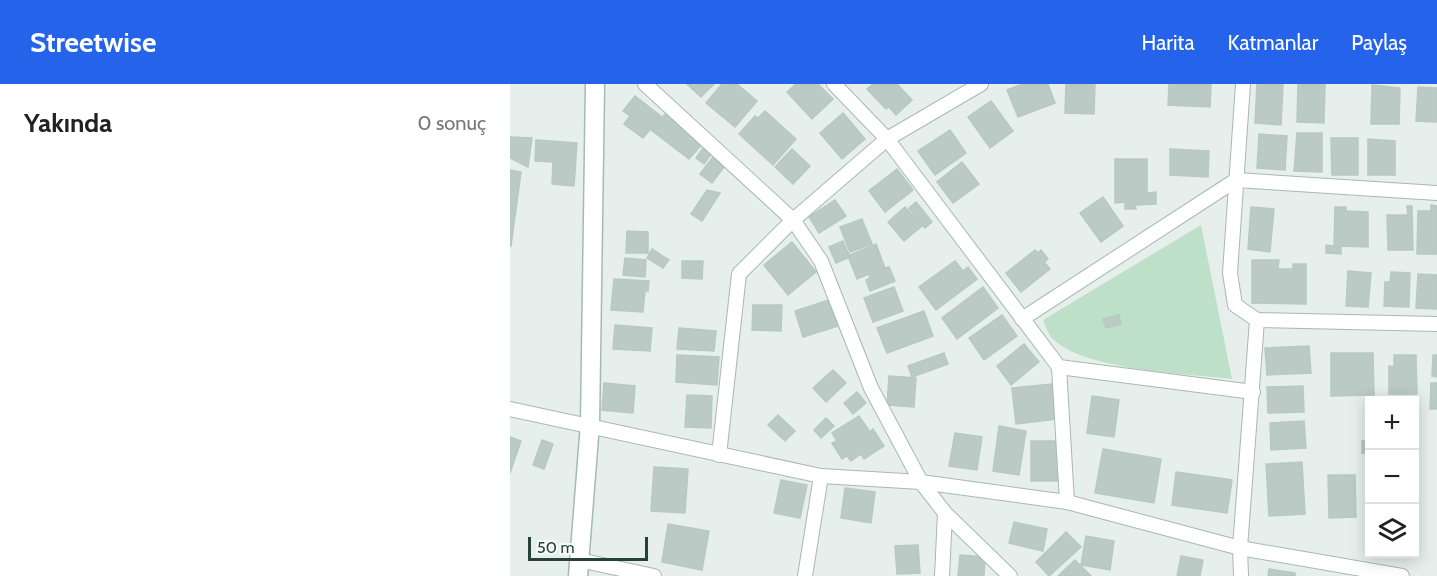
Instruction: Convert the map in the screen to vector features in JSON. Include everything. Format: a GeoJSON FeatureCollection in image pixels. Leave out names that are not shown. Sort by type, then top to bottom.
{"type":"FeatureCollection","features":[{"type":"Feature","properties":{"kind":"street"},"geometry":{"type":"LineString","coordinates":[[596,84],[590,424],[578,568],[654,576]]}},
{"type":"Feature","properties":{"kind":"street"},"geometry":{"type":"LineString","coordinates":[[645,84],[793,220],[821,261],[871,388],[921,482],[945,513],[1010,576]]}},
{"type":"Feature","properties":{"kind":"street"},"geometry":{"type":"LineString","coordinates":[[834,84],[887,139],[1059,367],[1067,502]]}},
{"type":"Feature","properties":{"kind":"street"},"geometry":{"type":"LineString","coordinates":[[719,455],[739,274],[793,220],[887,139],[981,84]]}},
{"type":"Feature","properties":{"kind":"street"},"geometry":{"type":"LineString","coordinates":[[1243,84],[1230,273],[1235,306],[1257,320],[1437,324]]}},
{"type":"Feature","properties":{"kind":"street"},"geometry":{"type":"LineString","coordinates":[[1022,319],[1236,180],[1437,193]]}},
{"type":"Feature","properties":{"kind":"street"},"geometry":{"type":"LineString","coordinates":[[1241,576],[1240,548],[1257,320]]}},
{"type":"Feature","properties":{"kind":"street"},"geometry":{"type":"LineString","coordinates":[[1059,367],[1253,392]]}},
{"type":"Feature","properties":{"kind":"street"},"geometry":{"type":"LineString","coordinates":[[510,409],[590,424],[719,455],[821,476],[921,482],[1067,502],[1240,548],[1402,576]]}},
{"type":"Feature","properties":{"kind":"street"},"geometry":{"type":"LineString","coordinates":[[805,576],[821,476]]}},
{"type":"Feature","properties":{"kind":"street"},"geometry":{"type":"LineString","coordinates":[[942,576],[945,513]]}},
{"type":"Feature","properties":{"kind":"green space"},"geometry":{"type":"Polygon","coordinates":[[[1201,225],[1232,379],[1163,372],[1109,363],[1085,357],[1065,348],[1051,337],[1043,320],[1201,225]]]}},
{"type":"Feature","properties":{"kind":"building"},"geometry":{"type":"Polygon","coordinates":[[[687,84],[714,84],[701,97],[687,84]]]}},
{"type":"Feature","properties":{"kind":"building"},"geometry":{"type":"Polygon","coordinates":[[[722,84],[737,84],[757,101],[735,127],[706,103],[722,84]]]}},
{"type":"Feature","properties":{"kind":"building"},"geometry":{"type":"Polygon","coordinates":[[[796,84],[818,84],[833,99],[812,119],[787,92],[796,84]]]}},
{"type":"Feature","properties":{"kind":"building"},"geometry":{"type":"Polygon","coordinates":[[[873,84],[897,84],[912,100],[896,115],[889,107],[886,109],[867,89],[873,84]]]}},
{"type":"Feature","properties":{"kind":"building"},"geometry":{"type":"Polygon","coordinates":[[[1023,84],[1048,84],[1055,103],[1018,117],[1007,90],[1023,84]]]}},
{"type":"Feature","properties":{"kind":"building"},"geometry":{"type":"Polygon","coordinates":[[[1066,84],[1095,84],[1094,114],[1065,113],[1066,84]]]}},
{"type":"Feature","properties":{"kind":"building"},"geometry":{"type":"Polygon","coordinates":[[[1169,84],[1211,84],[1210,107],[1168,105],[1169,84]]]}},
{"type":"Feature","properties":{"kind":"building"},"geometry":{"type":"Polygon","coordinates":[[[1257,84],[1283,84],[1281,125],[1255,123],[1257,84]]]}},
{"type":"Feature","properties":{"kind":"building"},"geometry":{"type":"Polygon","coordinates":[[[1298,84],[1325,84],[1324,123],[1297,122],[1298,84]]]}},
{"type":"Feature","properties":{"kind":"building"},"geometry":{"type":"Polygon","coordinates":[[[1372,85],[1400,88],[1399,124],[1371,124],[1372,85]]]}},
{"type":"Feature","properties":{"kind":"building"},"geometry":{"type":"Polygon","coordinates":[[[1418,87],[1437,88],[1437,122],[1416,121],[1418,87]]]}},
{"type":"Feature","properties":{"kind":"building"},"geometry":{"type":"Polygon","coordinates":[[[635,96],[661,116],[643,138],[624,124],[630,116],[623,111],[635,96]]]}},
{"type":"Feature","properties":{"kind":"building"},"geometry":{"type":"Polygon","coordinates":[[[991,101],[1013,131],[990,148],[968,117],[991,101]]]}},
{"type":"Feature","properties":{"kind":"building"},"geometry":{"type":"Polygon","coordinates":[[[765,111],[796,139],[773,165],[739,134],[755,116],[758,118],[765,111]]]}},
{"type":"Feature","properties":{"kind":"building"},"geometry":{"type":"Polygon","coordinates":[[[667,112],[702,144],[689,159],[651,130],[667,112]]]}},
{"type":"Feature","properties":{"kind":"building"},"geometry":{"type":"Polygon","coordinates":[[[843,113],[865,139],[842,159],[820,133],[843,113]]]}},
{"type":"Feature","properties":{"kind":"building"},"geometry":{"type":"Polygon","coordinates":[[[950,130],[966,153],[935,175],[918,151],[950,130]]]}},
{"type":"Feature","properties":{"kind":"building"},"geometry":{"type":"Polygon","coordinates":[[[1297,133],[1322,133],[1322,172],[1294,171],[1297,133]]]}},
{"type":"Feature","properties":{"kind":"building"},"geometry":{"type":"Polygon","coordinates":[[[1259,134],[1287,136],[1285,170],[1257,168],[1259,134]]]}},
{"type":"Feature","properties":{"kind":"building"},"geometry":{"type":"Polygon","coordinates":[[[510,137],[532,138],[528,167],[510,158],[510,137]]]}},
{"type":"Feature","properties":{"kind":"building"},"geometry":{"type":"Polygon","coordinates":[[[1331,138],[1358,138],[1358,175],[1332,175],[1331,138]]]}},
{"type":"Feature","properties":{"kind":"building"},"geometry":{"type":"Polygon","coordinates":[[[1368,139],[1395,141],[1395,175],[1368,175],[1368,139]]]}},
{"type":"Feature","properties":{"kind":"building"},"geometry":{"type":"Polygon","coordinates":[[[536,140],[577,143],[574,186],[552,184],[553,162],[535,161],[536,140]]]}},
{"type":"Feature","properties":{"kind":"building"},"geometry":{"type":"Polygon","coordinates":[[[704,147],[712,153],[704,164],[696,158],[704,147]]]}},
{"type":"Feature","properties":{"kind":"building"},"geometry":{"type":"Polygon","coordinates":[[[792,149],[810,166],[793,184],[775,167],[792,149]]]}},
{"type":"Feature","properties":{"kind":"building"},"geometry":{"type":"Polygon","coordinates":[[[1170,149],[1209,151],[1208,177],[1170,175],[1170,149]]]}},
{"type":"Feature","properties":{"kind":"building"},"geometry":{"type":"Polygon","coordinates":[[[716,153],[728,162],[712,183],[700,174],[716,153]]]}},
{"type":"Feature","properties":{"kind":"building"},"geometry":{"type":"Polygon","coordinates":[[[1115,159],[1147,159],[1147,193],[1156,192],[1156,204],[1135,205],[1136,209],[1125,209],[1125,202],[1115,203],[1115,159]]]}},
{"type":"Feature","properties":{"kind":"building"},"geometry":{"type":"Polygon","coordinates":[[[962,162],[979,184],[953,203],[937,182],[962,162]]]}},
{"type":"Feature","properties":{"kind":"building"},"geometry":{"type":"Polygon","coordinates":[[[897,169],[913,190],[885,212],[869,191],[897,169]]]}},
{"type":"Feature","properties":{"kind":"building"},"geometry":{"type":"Polygon","coordinates":[[[510,170],[521,172],[511,246],[510,246],[510,170]]]}},
{"type":"Feature","properties":{"kind":"building"},"geometry":{"type":"Polygon","coordinates":[[[707,190],[720,193],[702,221],[691,214],[707,190]]]}},
{"type":"Feature","properties":{"kind":"building"},"geometry":{"type":"Polygon","coordinates":[[[1103,197],[1123,226],[1101,242],[1080,213],[1103,197]]]}},
{"type":"Feature","properties":{"kind":"building"},"geometry":{"type":"Polygon","coordinates":[[[835,200],[846,216],[819,233],[809,217],[835,200]]]}},
{"type":"Feature","properties":{"kind":"building"},"geometry":{"type":"Polygon","coordinates":[[[916,202],[932,222],[925,228],[909,208],[916,202]]]}},
{"type":"Feature","properties":{"kind":"building"},"geometry":{"type":"Polygon","coordinates":[[[1431,205],[1437,206],[1437,254],[1417,254],[1418,211],[1431,211],[1431,205]]]}},
{"type":"Feature","properties":{"kind":"building"},"geometry":{"type":"Polygon","coordinates":[[[1407,206],[1412,206],[1413,250],[1388,250],[1387,215],[1408,215],[1407,206]]]}},
{"type":"Feature","properties":{"kind":"building"},"geometry":{"type":"Polygon","coordinates":[[[905,207],[922,226],[904,241],[888,222],[905,207]]]}},
{"type":"Feature","properties":{"kind":"building"},"geometry":{"type":"Polygon","coordinates":[[[1251,207],[1274,209],[1270,252],[1248,249],[1251,207]]]}},
{"type":"Feature","properties":{"kind":"building"},"geometry":{"type":"Polygon","coordinates":[[[1335,207],[1346,207],[1346,211],[1368,212],[1368,247],[1341,246],[1341,254],[1326,253],[1326,245],[1334,246],[1335,207]]]}},
{"type":"Feature","properties":{"kind":"building"},"geometry":{"type":"Polygon","coordinates":[[[862,219],[872,244],[850,252],[840,227],[862,219]]]}},
{"type":"Feature","properties":{"kind":"building"},"geometry":{"type":"Polygon","coordinates":[[[627,231],[648,232],[648,253],[626,253],[627,231]]]}},
{"type":"Feature","properties":{"kind":"building"},"geometry":{"type":"Polygon","coordinates":[[[843,241],[850,257],[836,263],[829,247],[843,241]]]}},
{"type":"Feature","properties":{"kind":"building"},"geometry":{"type":"Polygon","coordinates":[[[792,242],[816,272],[788,295],[764,265],[792,242]]]}},
{"type":"Feature","properties":{"kind":"building"},"geometry":{"type":"Polygon","coordinates":[[[876,244],[885,268],[889,267],[895,281],[870,291],[866,280],[870,278],[869,274],[857,279],[848,256],[876,244]]]}},
{"type":"Feature","properties":{"kind":"building"},"geometry":{"type":"Polygon","coordinates":[[[652,249],[669,260],[663,268],[647,258],[652,249]]]}},
{"type":"Feature","properties":{"kind":"building"},"geometry":{"type":"Polygon","coordinates":[[[1035,250],[1038,253],[1041,250],[1048,259],[1044,262],[1050,269],[1021,292],[1006,273],[1035,250]]]}},
{"type":"Feature","properties":{"kind":"building"},"geometry":{"type":"Polygon","coordinates":[[[625,258],[646,260],[645,277],[623,275],[625,258]]]}},
{"type":"Feature","properties":{"kind":"building"},"geometry":{"type":"Polygon","coordinates":[[[1252,260],[1279,260],[1278,269],[1293,269],[1293,264],[1306,264],[1306,304],[1252,303],[1252,260]]]}},
{"type":"Feature","properties":{"kind":"building"},"geometry":{"type":"Polygon","coordinates":[[[682,261],[703,261],[702,279],[682,278],[682,261]]]}},
{"type":"Feature","properties":{"kind":"building"},"geometry":{"type":"Polygon","coordinates":[[[955,261],[963,271],[968,267],[977,279],[936,310],[919,287],[955,261]]]}},
{"type":"Feature","properties":{"kind":"building"},"geometry":{"type":"Polygon","coordinates":[[[1348,271],[1371,273],[1368,307],[1346,306],[1348,271]]]}},
{"type":"Feature","properties":{"kind":"building"},"geometry":{"type":"Polygon","coordinates":[[[1391,272],[1410,273],[1409,307],[1384,306],[1385,282],[1390,282],[1391,272]]]}},
{"type":"Feature","properties":{"kind":"building"},"geometry":{"type":"Polygon","coordinates":[[[1418,274],[1437,275],[1437,309],[1416,308],[1418,274]]]}},
{"type":"Feature","properties":{"kind":"building"},"geometry":{"type":"Polygon","coordinates":[[[614,279],[649,281],[648,291],[645,291],[643,312],[611,310],[614,279]]]}},
{"type":"Feature","properties":{"kind":"building"},"geometry":{"type":"Polygon","coordinates":[[[894,287],[903,311],[873,322],[864,298],[894,287]]]}},
{"type":"Feature","properties":{"kind":"building"},"geometry":{"type":"Polygon","coordinates":[[[983,287],[998,308],[957,339],[942,318],[983,287]]]}},
{"type":"Feature","properties":{"kind":"building"},"geometry":{"type":"Polygon","coordinates":[[[829,300],[838,326],[803,337],[795,311],[829,300]]]}},
{"type":"Feature","properties":{"kind":"building"},"geometry":{"type":"Polygon","coordinates":[[[753,305],[782,305],[781,331],[752,330],[753,305]]]}},
{"type":"Feature","properties":{"kind":"building"},"geometry":{"type":"Polygon","coordinates":[[[924,311],[933,336],[887,353],[877,328],[924,311]]]}},
{"type":"Feature","properties":{"kind":"building"},"geometry":{"type":"Polygon","coordinates":[[[1002,315],[1017,336],[984,360],[969,338],[1002,315]]]}},
{"type":"Feature","properties":{"kind":"building"},"geometry":{"type":"Polygon","coordinates":[[[1119,315],[1121,324],[1106,328],[1103,319],[1119,315]]]}},
{"type":"Feature","properties":{"kind":"building"},"geometry":{"type":"Polygon","coordinates":[[[615,325],[652,328],[650,351],[613,349],[615,325]]]}},
{"type":"Feature","properties":{"kind":"building"},"geometry":{"type":"Polygon","coordinates":[[[679,328],[716,331],[714,351],[677,349],[679,328]]]}},
{"type":"Feature","properties":{"kind":"building"},"geometry":{"type":"Polygon","coordinates":[[[1024,344],[1039,362],[1011,385],[997,366],[1024,344]]]}},
{"type":"Feature","properties":{"kind":"building"},"geometry":{"type":"Polygon","coordinates":[[[1309,346],[1311,373],[1267,375],[1265,348],[1309,346]]]}},
{"type":"Feature","properties":{"kind":"building"},"geometry":{"type":"Polygon","coordinates":[[[944,353],[948,364],[912,377],[908,366],[944,353]]]}},
{"type":"Feature","properties":{"kind":"building"},"geometry":{"type":"Polygon","coordinates":[[[1331,353],[1373,353],[1374,395],[1331,396],[1331,353]]]}},
{"type":"Feature","properties":{"kind":"building"},"geometry":{"type":"Polygon","coordinates":[[[677,355],[719,357],[717,385],[676,382],[677,355]]]}},
{"type":"Feature","properties":{"kind":"building"},"geometry":{"type":"Polygon","coordinates":[[[1394,355],[1416,355],[1417,394],[1389,394],[1389,366],[1394,367],[1394,355]]]}},
{"type":"Feature","properties":{"kind":"building"},"geometry":{"type":"Polygon","coordinates":[[[1433,355],[1437,355],[1437,377],[1432,376],[1433,355]]]}},
{"type":"Feature","properties":{"kind":"building"},"geometry":{"type":"Polygon","coordinates":[[[833,370],[846,383],[826,402],[813,388],[833,370]]]}},
{"type":"Feature","properties":{"kind":"building"},"geometry":{"type":"Polygon","coordinates":[[[889,376],[916,378],[914,407],[887,405],[889,376]]]}},
{"type":"Feature","properties":{"kind":"building"},"geometry":{"type":"Polygon","coordinates":[[[604,383],[635,386],[633,413],[602,410],[604,383]]]}},
{"type":"Feature","properties":{"kind":"building"},"geometry":{"type":"Polygon","coordinates":[[[1431,383],[1437,383],[1437,409],[1430,409],[1431,383]]]}},
{"type":"Feature","properties":{"kind":"building"},"geometry":{"type":"Polygon","coordinates":[[[1052,384],[1056,419],[1016,424],[1012,388],[1052,384]]]}},
{"type":"Feature","properties":{"kind":"building"},"geometry":{"type":"Polygon","coordinates":[[[1303,386],[1304,412],[1268,413],[1267,387],[1303,386]]]}},
{"type":"Feature","properties":{"kind":"building"},"geometry":{"type":"Polygon","coordinates":[[[857,392],[866,403],[853,414],[844,403],[857,392]]]}},
{"type":"Feature","properties":{"kind":"building"},"geometry":{"type":"Polygon","coordinates":[[[687,395],[712,396],[711,428],[685,427],[687,395]]]}},
{"type":"Feature","properties":{"kind":"building"},"geometry":{"type":"Polygon","coordinates":[[[1092,396],[1119,400],[1114,437],[1087,433],[1092,396]]]}},
{"type":"Feature","properties":{"kind":"building"},"geometry":{"type":"Polygon","coordinates":[[[778,415],[795,431],[785,441],[768,425],[778,415]]]}},
{"type":"Feature","properties":{"kind":"building"},"geometry":{"type":"Polygon","coordinates":[[[859,416],[870,432],[873,429],[884,446],[864,459],[861,454],[851,461],[847,456],[842,459],[832,443],[837,441],[832,433],[859,416]]]}},
{"type":"Feature","properties":{"kind":"building"},"geometry":{"type":"Polygon","coordinates":[[[826,418],[834,426],[821,438],[814,430],[826,418]]]}},
{"type":"Feature","properties":{"kind":"building"},"geometry":{"type":"Polygon","coordinates":[[[1304,421],[1306,448],[1271,450],[1270,423],[1304,421]]]}},
{"type":"Feature","properties":{"kind":"building"},"geometry":{"type":"Polygon","coordinates":[[[999,426],[1026,431],[1019,475],[993,471],[999,426]]]}},
{"type":"Feature","properties":{"kind":"building"},"geometry":{"type":"Polygon","coordinates":[[[955,433],[982,437],[977,470],[949,466],[955,433]]]}},
{"type":"Feature","properties":{"kind":"building"},"geometry":{"type":"Polygon","coordinates":[[[510,437],[521,441],[510,473],[510,437]]]}},
{"type":"Feature","properties":{"kind":"building"},"geometry":{"type":"Polygon","coordinates":[[[542,440],[553,444],[544,469],[533,465],[542,440]]]}},
{"type":"Feature","properties":{"kind":"building"},"geometry":{"type":"Polygon","coordinates":[[[1031,441],[1060,441],[1059,481],[1031,481],[1031,441]]]}},
{"type":"Feature","properties":{"kind":"building"},"geometry":{"type":"Polygon","coordinates":[[[1362,441],[1365,441],[1365,453],[1362,453],[1362,441]]]}},
{"type":"Feature","properties":{"kind":"building"},"geometry":{"type":"Polygon","coordinates":[[[1103,449],[1161,459],[1154,503],[1095,493],[1103,449]]]}},
{"type":"Feature","properties":{"kind":"building"},"geometry":{"type":"Polygon","coordinates":[[[1302,462],[1305,514],[1269,516],[1266,464],[1302,462]]]}},
{"type":"Feature","properties":{"kind":"building"},"geometry":{"type":"Polygon","coordinates":[[[654,467],[688,469],[685,513],[651,511],[654,467]]]}},
{"type":"Feature","properties":{"kind":"building"},"geometry":{"type":"Polygon","coordinates":[[[1176,472],[1232,480],[1227,513],[1172,505],[1176,472]]]}},
{"type":"Feature","properties":{"kind":"building"},"geometry":{"type":"Polygon","coordinates":[[[1328,475],[1355,475],[1356,517],[1329,518],[1328,475]]]}},
{"type":"Feature","properties":{"kind":"building"},"geometry":{"type":"Polygon","coordinates":[[[781,480],[807,485],[800,518],[774,513],[781,480]]]}},
{"type":"Feature","properties":{"kind":"building"},"geometry":{"type":"Polygon","coordinates":[[[845,488],[875,492],[871,523],[841,518],[845,488]]]}},
{"type":"Feature","properties":{"kind":"building"},"geometry":{"type":"Polygon","coordinates":[[[1014,522],[1047,529],[1043,551],[1009,543],[1014,522]]]}},
{"type":"Feature","properties":{"kind":"building"},"geometry":{"type":"Polygon","coordinates":[[[668,524],[709,531],[702,570],[662,562],[668,524]]]}},
{"type":"Feature","properties":{"kind":"building"},"geometry":{"type":"Polygon","coordinates":[[[1066,532],[1081,547],[1049,576],[1036,562],[1066,532]]]}},
{"type":"Feature","properties":{"kind":"building"},"geometry":{"type":"Polygon","coordinates":[[[1086,536],[1114,541],[1110,570],[1081,565],[1086,536]]]}},
{"type":"Feature","properties":{"kind":"building"},"geometry":{"type":"Polygon","coordinates":[[[918,545],[920,573],[897,574],[895,546],[918,545]]]}},
{"type":"Feature","properties":{"kind":"building"},"geometry":{"type":"Polygon","coordinates":[[[960,555],[985,557],[984,576],[958,576],[960,555]]]}},
{"type":"Feature","properties":{"kind":"building"},"geometry":{"type":"Polygon","coordinates":[[[1181,556],[1203,560],[1200,576],[1177,576],[1181,556]]]}},
{"type":"Feature","properties":{"kind":"building"},"geometry":{"type":"Polygon","coordinates":[[[1075,560],[1091,576],[1058,576],[1075,560]]]}},
{"type":"Feature","properties":{"kind":"building"},"geometry":{"type":"Polygon","coordinates":[[[1269,569],[1295,573],[1295,576],[1268,576],[1269,569]]]}}]}
